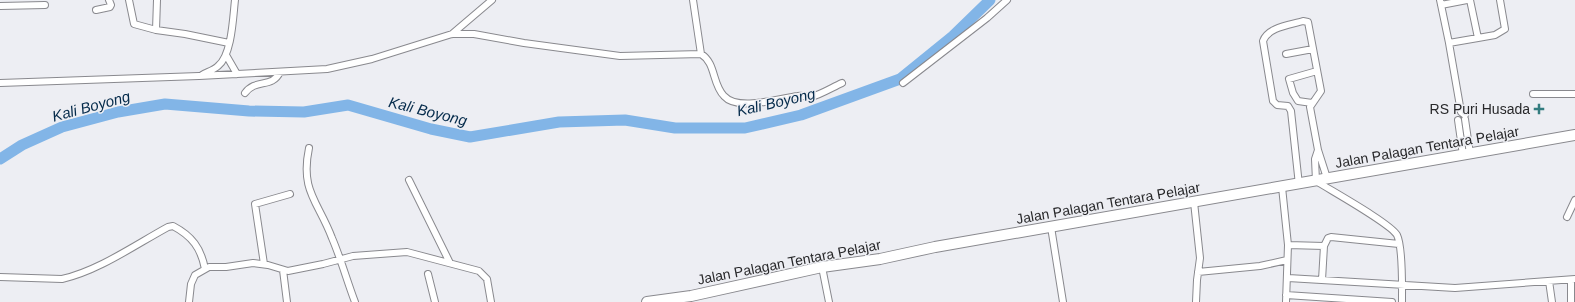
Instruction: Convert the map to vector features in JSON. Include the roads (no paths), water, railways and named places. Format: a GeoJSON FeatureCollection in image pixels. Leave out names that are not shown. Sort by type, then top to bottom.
{"type":"FeatureCollection","features":[{"type":"Feature","properties":{"kind":"main road","name":"Jalan Palagan Tentara Pelajar"},"geometry":{"type":"LineString","coordinates":[[647,302],[690,296],[822,267],[880,259],[935,247],[1575,136]]}},
{"type":"Feature","properties":{"kind":"street"},"geometry":{"type":"LineString","coordinates":[[96,10],[111,6],[109,0]]}},
{"type":"Feature","properties":{"kind":"street"},"geometry":{"type":"LineString","coordinates":[[129,0],[134,24],[156,30],[229,43]]}},
{"type":"Feature","properties":{"kind":"street"},"geometry":{"type":"LineString","coordinates":[[156,30],[157,0]]}},
{"type":"Feature","properties":{"kind":"street"},"geometry":{"type":"LineString","coordinates":[[199,76],[219,66],[226,55],[235,0]]}},
{"type":"Feature","properties":{"kind":"street"},"geometry":{"type":"LineString","coordinates":[[452,34],[492,0]]}},
{"type":"Feature","properties":{"kind":"street"},"geometry":{"type":"LineString","coordinates":[[693,0],[701,54]]}},
{"type":"Feature","properties":{"kind":"street"},"geometry":{"type":"LineString","coordinates":[[904,83],[982,23],[1007,0]]}},
{"type":"Feature","properties":{"kind":"street"},"geometry":{"type":"LineString","coordinates":[[1466,154],[1449,43],[1440,3],[1467,0]]}},
{"type":"Feature","properties":{"kind":"street"},"geometry":{"type":"LineString","coordinates":[[1470,0],[1478,38]]}},
{"type":"Feature","properties":{"kind":"street"},"geometry":{"type":"LineString","coordinates":[[1449,43],[1495,35],[1505,29],[1500,0]]}},
{"type":"Feature","properties":{"kind":"street"},"geometry":{"type":"LineString","coordinates":[[0,6],[45,5]]}},
{"type":"Feature","properties":{"kind":"street"},"geometry":{"type":"LineString","coordinates":[[1299,185],[1291,112],[1288,106],[1277,105],[1273,101],[1263,41],[1265,35],[1272,30],[1306,21],[1308,22],[1321,91],[1310,107],[1318,150],[1328,178]]}},
{"type":"Feature","properties":{"kind":"street"},"geometry":{"type":"LineString","coordinates":[[0,83],[199,76],[327,69],[372,59],[452,34],[474,34],[524,43],[620,56],[701,54],[707,58],[723,96],[730,101],[765,103],[799,96],[811,97],[842,83]]}},
{"type":"Feature","properties":{"kind":"street"},"geometry":{"type":"LineString","coordinates":[[1286,54],[1313,49]]}},
{"type":"Feature","properties":{"kind":"street"},"geometry":{"type":"LineString","coordinates":[[226,55],[237,74]]}},
{"type":"Feature","properties":{"kind":"street"},"geometry":{"type":"LineString","coordinates":[[1312,103],[1300,102],[1296,98],[1290,79],[1318,71]]}},
{"type":"Feature","properties":{"kind":"street"},"geometry":{"type":"LineString","coordinates":[[245,93],[255,84],[271,82],[277,79],[280,72]]}},
{"type":"Feature","properties":{"kind":"street"},"geometry":{"type":"LineString","coordinates":[[1533,94],[1575,94]]}},
{"type":"Feature","properties":{"kind":"street"},"geometry":{"type":"LineString","coordinates":[[309,148],[306,162],[306,181],[315,203],[332,236],[355,302]]}},
{"type":"Feature","properties":{"kind":"street"},"geometry":{"type":"LineString","coordinates":[[1318,150],[1315,159],[1316,181],[1387,225],[1397,236],[1399,244],[1402,302]]}},
{"type":"Feature","properties":{"kind":"street"},"geometry":{"type":"LineString","coordinates":[[409,180],[450,263]]}},
{"type":"Feature","properties":{"kind":"street"},"geometry":{"type":"LineString","coordinates":[[1282,187],[1288,245],[1286,302]]}},
{"type":"Feature","properties":{"kind":"street"},"geometry":{"type":"LineString","coordinates":[[264,264],[255,204],[290,194]]}},
{"type":"Feature","properties":{"kind":"street"},"geometry":{"type":"LineString","coordinates":[[1567,217],[1575,200]]}},
{"type":"Feature","properties":{"kind":"street"},"geometry":{"type":"LineString","coordinates":[[1194,202],[1200,258],[1196,302]]}},
{"type":"Feature","properties":{"kind":"street"},"geometry":{"type":"LineString","coordinates":[[0,277],[62,279],[70,277],[89,270],[168,227],[173,226],[197,245],[205,269]]}},
{"type":"Feature","properties":{"kind":"street"},"geometry":{"type":"LineString","coordinates":[[1051,227],[1063,302]]}},
{"type":"Feature","properties":{"kind":"street"},"geometry":{"type":"LineString","coordinates":[[1322,280],[1325,241],[1332,237],[1399,244]]}},
{"type":"Feature","properties":{"kind":"street"},"geometry":{"type":"LineString","coordinates":[[1288,245],[1324,246]]}},
{"type":"Feature","properties":{"kind":"street"},"geometry":{"type":"LineString","coordinates":[[189,302],[193,280],[196,275],[209,267],[226,267],[253,263],[264,264],[283,270],[298,270],[353,256],[407,252],[479,271],[487,279],[491,302]]}},
{"type":"Feature","properties":{"kind":"street"},"geometry":{"type":"LineString","coordinates":[[1198,272],[1260,266],[1287,260]]}},
{"type":"Feature","properties":{"kind":"street"},"geometry":{"type":"LineString","coordinates":[[822,267],[829,302]]}},
{"type":"Feature","properties":{"kind":"street"},"geometry":{"type":"LineString","coordinates":[[283,270],[287,302]]}},
{"type":"Feature","properties":{"kind":"street"},"geometry":{"type":"LineString","coordinates":[[428,274],[435,302]]}},
{"type":"Feature","properties":{"kind":"street"},"geometry":{"type":"LineString","coordinates":[[1288,278],[1455,288],[1573,280],[1571,302]]}},
{"type":"Feature","properties":{"kind":"street"},"geometry":{"type":"LineString","coordinates":[[1549,281],[1552,302]]}},
{"type":"Feature","properties":{"kind":"street"},"geometry":{"type":"LineString","coordinates":[[1286,295],[1392,302]]}},
{"type":"Feature","properties":{"kind":"waterway","name":"Kali Boyong"},"geometry":{"type":"LineString","coordinates":[[0,159],[22,145],[62,127],[118,112],[165,104],[249,111],[304,112],[348,105],[431,129],[470,137],[559,122],[625,120],[675,128],[745,128],[801,115],[900,79],[953,36],[990,0]]}},
{"type":"Feature","properties":{"kind":"place","name":"RS Puri Husada"},"geometry":{"type":"Point","coordinates":[1539,109]}}]}
